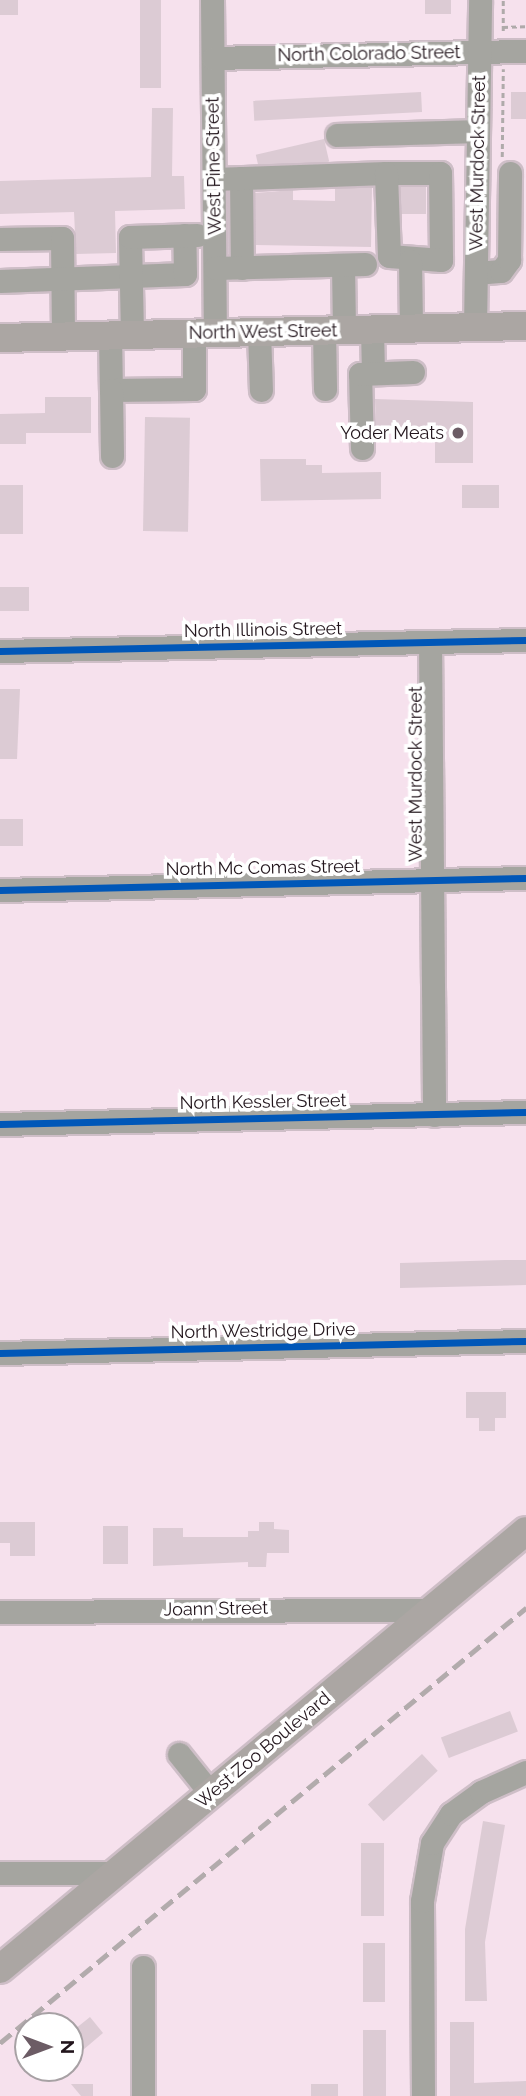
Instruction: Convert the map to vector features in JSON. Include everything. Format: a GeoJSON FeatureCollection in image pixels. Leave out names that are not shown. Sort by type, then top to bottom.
{"type":"FeatureCollection","features":[{"type":"Feature","properties":{"kind":"main road","name":"North West Street"},"geometry":{"type":"LineString","coordinates":[[0,338],[526,326]]}},
{"type":"Feature","properties":{"kind":"main road","name":"West Zoo Boulevard"},"geometry":{"type":"LineString","coordinates":[[0,1969],[526,1531]]}},
{"type":"Feature","properties":{"kind":"street","name":"West Pine Street"},"geometry":{"type":"LineString","coordinates":[[111,390],[194,389],[215,268],[212,0]]}},
{"type":"Feature","properties":{"kind":"street","name":"West Murdock Street"},"geometry":{"type":"LineString","coordinates":[[475,327],[480,0]]}},
{"type":"Feature","properties":{"kind":"street","name":"North Colorado Street"},"geometry":{"type":"LineString","coordinates":[[213,58],[526,51]]}},
{"type":"Feature","properties":{"kind":"street"},"geometry":{"type":"LineString","coordinates":[[337,135],[478,131]]}},
{"type":"Feature","properties":{"kind":"street"},"geometry":{"type":"LineString","coordinates":[[214,179],[388,173],[440,173],[441,260],[410,261],[389,256],[387,237],[392,222],[388,173]]}},
{"type":"Feature","properties":{"kind":"street"},"geometry":{"type":"LineString","coordinates":[[442,183],[512,173],[509,260],[501,271],[476,273]]}},
{"type":"Feature","properties":{"kind":"street"},"geometry":{"type":"LineString","coordinates":[[240,178],[242,268]]}},
{"type":"Feature","properties":{"kind":"street"},"geometry":{"type":"LineString","coordinates":[[112,456],[111,390],[131,276],[130,237],[214,234]]}},
{"type":"Feature","properties":{"kind":"street"},"geometry":{"type":"LineString","coordinates":[[0,281],[185,274],[184,235]]}},
{"type":"Feature","properties":{"kind":"street"},"geometry":{"type":"LineString","coordinates":[[0,239],[62,238],[64,336]]}},
{"type":"Feature","properties":{"kind":"street"},"geometry":{"type":"LineString","coordinates":[[410,261],[411,328]]}},
{"type":"Feature","properties":{"kind":"street"},"geometry":{"type":"LineString","coordinates":[[215,268],[354,265],[347,330],[326,389]]}},
{"type":"Feature","properties":{"kind":"street"},"geometry":{"type":"LineString","coordinates":[[347,330],[373,373]]}},
{"type":"Feature","properties":{"kind":"street"},"geometry":{"type":"LineString","coordinates":[[259,331],[261,390]]}},
{"type":"Feature","properties":{"kind":"street"},"geometry":{"type":"LineString","coordinates":[[362,448],[360,373],[413,372]]}},
{"type":"Feature","properties":{"kind":"street","name":"North Illinois Street"},"geometry":{"type":"LineString","coordinates":[[0,651],[526,640]]}},
{"type":"Feature","properties":{"kind":"street","name":"West Murdock Street"},"geometry":{"type":"LineString","coordinates":[[430,642],[434,1115]]}},
{"type":"Feature","properties":{"kind":"street","name":"North Mc Comas Street"},"geometry":{"type":"LineString","coordinates":[[0,890],[526,878]]}},
{"type":"Feature","properties":{"kind":"street","name":"North Kessler Street"},"geometry":{"type":"LineString","coordinates":[[0,1124],[526,1112]]}},
{"type":"Feature","properties":{"kind":"street","name":"North Westridge Drive"},"geometry":{"type":"LineString","coordinates":[[0,1353],[526,1341]]}},
{"type":"Feature","properties":{"kind":"street","name":"Joann Street"},"geometry":{"type":"LineString","coordinates":[[0,1612],[432,1610]]}},
{"type":"Feature","properties":{"kind":"street"},"geometry":{"type":"LineString","coordinates":[[179,1754],[211,1794]]}},
{"type":"Feature","properties":{"kind":"street"},"geometry":{"type":"LineString","coordinates":[[423,2096],[422,1901],[432,1843],[452,1814],[481,1792],[526,1772]]}},
{"type":"Feature","properties":{"kind":"street"},"geometry":{"type":"LineString","coordinates":[[0,1873],[116,1873]]}},
{"type":"Feature","properties":{"kind":"street"},"geometry":{"type":"LineString","coordinates":[[143,1967],[143,2096]]}},
{"type":"Feature","properties":{"kind":"path"},"geometry":{"type":"LineString","coordinates":[[503,0],[503,52],[512,173]]}},
{"type":"Feature","properties":{"kind":"path"},"geometry":{"type":"LineString","coordinates":[[503,27],[526,26]]}},
{"type":"Feature","properties":{"kind":"building"},"geometry":{"type":"Polygon","coordinates":[[[0,0],[18,0],[18,15],[0,15],[0,0]]]}},
{"type":"Feature","properties":{"kind":"building"},"geometry":{"type":"Polygon","coordinates":[[[140,0],[161,0],[161,88],[140,88],[140,0]]]}},
{"type":"Feature","properties":{"kind":"building"},"geometry":{"type":"Polygon","coordinates":[[[425,0],[451,0],[451,14],[425,14],[425,0]]]}},
{"type":"Feature","properties":{"kind":"building"},"geometry":{"type":"Polygon","coordinates":[[[421,92],[422,112],[254,121],[253,101],[421,92]]]}},
{"type":"Feature","properties":{"kind":"building"},"geometry":{"type":"Polygon","coordinates":[[[511,92],[526,92],[526,119],[511,119],[511,92]]]}},
{"type":"Feature","properties":{"kind":"building"},"geometry":{"type":"Polygon","coordinates":[[[152,108],[173,108],[172,176],[184,176],[185,209],[115,211],[116,253],[76,254],[74,212],[0,214],[0,181],[151,177],[152,108]]]}},
{"type":"Feature","properties":{"kind":"building"},"geometry":{"type":"Polygon","coordinates":[[[324,139],[329,161],[261,177],[256,155],[324,139]]]}},
{"type":"Feature","properties":{"kind":"building"},"geometry":{"type":"Polygon","coordinates":[[[372,187],[371,247],[256,245],[255,193],[293,190],[293,200],[335,201],[335,189],[372,187]]]}},
{"type":"Feature","properties":{"kind":"building"},"geometry":{"type":"Polygon","coordinates":[[[401,187],[426,187],[426,214],[401,214],[401,187]]]}},
{"type":"Feature","properties":{"kind":"building"},"geometry":{"type":"Polygon","coordinates":[[[45,397],[91,397],[91,433],[26,433],[26,444],[0,444],[0,414],[45,413],[45,397]]]}},
{"type":"Feature","properties":{"kind":"building"},"geometry":{"type":"Polygon","coordinates":[[[375,399],[473,402],[473,463],[435,463],[435,434],[376,434],[375,399]]]}},
{"type":"Feature","properties":{"kind":"building"},"geometry":{"type":"Polygon","coordinates":[[[145,417],[190,418],[188,532],[143,531],[145,417]]]}},
{"type":"Feature","properties":{"kind":"building"},"geometry":{"type":"Polygon","coordinates":[[[260,459],[306,459],[306,465],[322,465],[322,473],[381,472],[381,499],[261,501],[260,459]]]}},
{"type":"Feature","properties":{"kind":"building"},"geometry":{"type":"Polygon","coordinates":[[[0,485],[23,485],[23,534],[0,534],[0,485]]]}},
{"type":"Feature","properties":{"kind":"building"},"geometry":{"type":"Polygon","coordinates":[[[462,485],[499,485],[499,508],[462,508],[462,485]]]}},
{"type":"Feature","properties":{"kind":"building"},"geometry":{"type":"Polygon","coordinates":[[[0,587],[29,587],[29,611],[0,611],[0,587]]]}},
{"type":"Feature","properties":{"kind":"building"},"geometry":{"type":"Polygon","coordinates":[[[0,689],[20,689],[17,759],[0,759],[0,689]]]}},
{"type":"Feature","properties":{"kind":"building"},"geometry":{"type":"Polygon","coordinates":[[[0,819],[23,819],[23,846],[0,846],[0,819]]]}},
{"type":"Feature","properties":{"kind":"building"},"geometry":{"type":"Polygon","coordinates":[[[526,1260],[526,1285],[400,1288],[400,1263],[526,1260]]]}},
{"type":"Feature","properties":{"kind":"building"},"geometry":{"type":"Polygon","coordinates":[[[466,1392],[506,1392],[506,1418],[495,1418],[495,1431],[479,1431],[479,1418],[466,1418],[466,1392]]]}},
{"type":"Feature","properties":{"kind":"building"},"geometry":{"type":"Polygon","coordinates":[[[0,1522],[35,1522],[35,1556],[10,1556],[10,1543],[0,1543],[0,1522]]]}},
{"type":"Feature","properties":{"kind":"building"},"geometry":{"type":"Polygon","coordinates":[[[259,1522],[274,1522],[274,1529],[289,1530],[289,1553],[267,1553],[266,1567],[248,1567],[248,1562],[153,1566],[153,1528],[183,1528],[183,1537],[248,1537],[248,1531],[259,1531],[259,1522]]]}},
{"type":"Feature","properties":{"kind":"building"},"geometry":{"type":"Polygon","coordinates":[[[103,1526],[128,1526],[128,1564],[103,1564],[103,1526]]]}},
{"type":"Feature","properties":{"kind":"building"},"geometry":{"type":"Polygon","coordinates":[[[510,1711],[518,1732],[449,1758],[441,1738],[510,1711]]]}},
{"type":"Feature","properties":{"kind":"building"},"geometry":{"type":"Polygon","coordinates":[[[422,1754],[438,1771],[384,1821],[368,1804],[422,1754]]]}},
{"type":"Feature","properties":{"kind":"building"},"geometry":{"type":"Polygon","coordinates":[[[483,1821],[505,1825],[485,1942],[487,2001],[465,2001],[465,1929],[483,1821]]]}},
{"type":"Feature","properties":{"kind":"building"},"geometry":{"type":"Polygon","coordinates":[[[361,1843],[384,1843],[384,1916],[361,1916],[361,1843]]]}},
{"type":"Feature","properties":{"kind":"building"},"geometry":{"type":"Polygon","coordinates":[[[363,1943],[385,1943],[385,2002],[363,2002],[363,1943]]]}},
{"type":"Feature","properties":{"kind":"building"},"geometry":{"type":"Polygon","coordinates":[[[90,2017],[103,2033],[84,2049],[84,2022],[90,2017]]]}},
{"type":"Feature","properties":{"kind":"building"},"geometry":{"type":"Polygon","coordinates":[[[450,2022],[474,2022],[474,2083],[526,2081],[526,2096],[450,2096],[450,2022]]]}},
{"type":"Feature","properties":{"kind":"building"},"geometry":{"type":"Polygon","coordinates":[[[363,2030],[386,2030],[386,2096],[363,2096],[363,2030]]]}},
{"type":"Feature","properties":{"kind":"building"},"geometry":{"type":"Polygon","coordinates":[[[71,2084],[93,2084],[93,2096],[81,2096],[71,2084]]]}},
{"type":"Feature","properties":{"kind":"building"},"geometry":{"type":"Polygon","coordinates":[[[311,2084],[338,2084],[338,2096],[311,2096],[311,2084]]]}},
{"type":"Feature","properties":{"kind":"railway"},"geometry":{"type":"LineString","coordinates":[[0,2043],[526,1608]]}},
{"type":"Feature","properties":{"kind":"cycle path"},"geometry":{"type":"LineString","coordinates":[[0,651],[526,640]]}},
{"type":"Feature","properties":{"kind":"cycle path"},"geometry":{"type":"LineString","coordinates":[[0,890],[526,878]]}},
{"type":"Feature","properties":{"kind":"cycle path"},"geometry":{"type":"LineString","coordinates":[[0,1124],[526,1112]]}},
{"type":"Feature","properties":{"kind":"cycle path"},"geometry":{"type":"LineString","coordinates":[[0,1353],[526,1341]]}},
{"type":"Feature","properties":{"kind":"place","name":"Yoder Meats"},"geometry":{"type":"Point","coordinates":[458,433]}}]}
